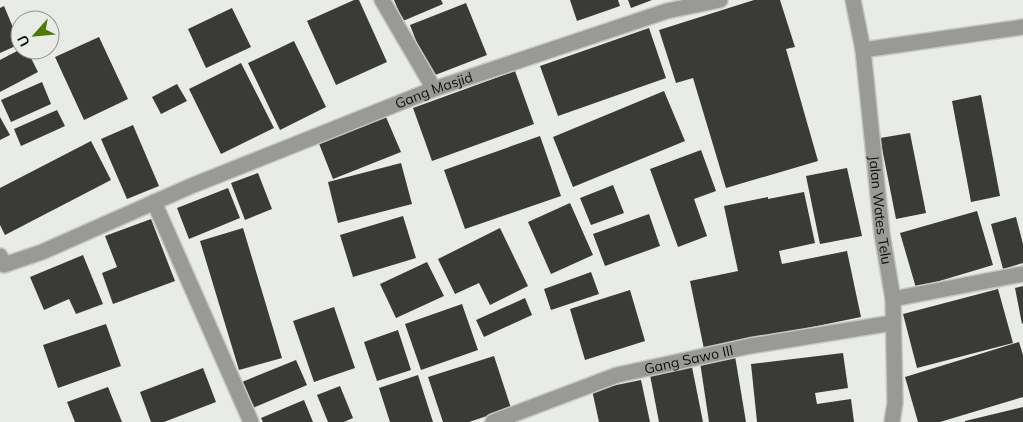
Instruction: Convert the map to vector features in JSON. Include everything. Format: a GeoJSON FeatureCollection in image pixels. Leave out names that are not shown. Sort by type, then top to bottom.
{"type":"FeatureCollection","features":[{"type":"Feature","properties":{"kind":"street"},"geometry":{"type":"LineString","coordinates":[[382,0],[434,89]]}},
{"type":"Feature","properties":{"kind":"street","name":"Gang Masjid"},"geometry":{"type":"LineString","coordinates":[[0,256],[4,265],[42,252],[154,202],[434,89],[667,10],[720,0]]}},
{"type":"Feature","properties":{"kind":"street","name":"Jalan Wates Telu"},"geometry":{"type":"LineString","coordinates":[[853,0],[863,50],[882,234],[892,299],[895,403],[892,422]]}},
{"type":"Feature","properties":{"kind":"street"},"geometry":{"type":"LineString","coordinates":[[863,50],[1023,27]]}},
{"type":"Feature","properties":{"kind":"street"},"geometry":{"type":"LineString","coordinates":[[154,202],[251,422]]}},
{"type":"Feature","properties":{"kind":"street"},"geometry":{"type":"LineString","coordinates":[[892,299],[1023,274]]}},
{"type":"Feature","properties":{"kind":"street","name":"Gang Sawo III"},"geometry":{"type":"LineString","coordinates":[[493,422],[617,375],[750,346],[892,323]]}},
{"type":"Feature","properties":{"kind":"building"},"geometry":{"type":"Polygon","coordinates":[[[354,0],[359,0],[387,62],[336,85],[307,21],[354,0]]]}},
{"type":"Feature","properties":{"kind":"building"},"geometry":{"type":"Polygon","coordinates":[[[394,0],[441,0],[443,4],[403,21],[394,0]]]}},
{"type":"Feature","properties":{"kind":"building"},"geometry":{"type":"Polygon","coordinates":[[[570,0],[618,0],[620,6],[577,21],[570,0]]]}},
{"type":"Feature","properties":{"kind":"building"},"geometry":{"type":"Polygon","coordinates":[[[628,0],[652,0],[631,8],[628,0]]]}},
{"type":"Feature","properties":{"kind":"building"},"geometry":{"type":"Polygon","coordinates":[[[754,0],[780,0],[795,47],[786,49],[818,161],[726,188],[693,78],[676,83],[659,30],[754,0]]]}},
{"type":"Feature","properties":{"kind":"building"},"geometry":{"type":"Polygon","coordinates":[[[466,3],[487,55],[430,77],[410,25],[466,3]]]}},
{"type":"Feature","properties":{"kind":"building"},"geometry":{"type":"Polygon","coordinates":[[[4,6],[10,20],[10,48],[0,53],[0,8],[4,6]]]}},
{"type":"Feature","properties":{"kind":"building"},"geometry":{"type":"Polygon","coordinates":[[[232,8],[251,47],[206,68],[188,29],[232,8]]]}},
{"type":"Feature","properties":{"kind":"building"},"geometry":{"type":"Polygon","coordinates":[[[649,28],[666,78],[558,116],[540,66],[649,28]]]}},
{"type":"Feature","properties":{"kind":"building"},"geometry":{"type":"Polygon","coordinates":[[[99,37],[128,99],[84,120],[56,60],[60,60],[60,55],[99,37]]]}},
{"type":"Feature","properties":{"kind":"building"},"geometry":{"type":"Polygon","coordinates":[[[294,41],[326,107],[280,130],[248,63],[294,41]]]}},
{"type":"Feature","properties":{"kind":"building"},"geometry":{"type":"Polygon","coordinates":[[[10,55],[10,60],[32,60],[38,72],[0,92],[0,60],[10,55]]]}},
{"type":"Feature","properties":{"kind":"building"},"geometry":{"type":"Polygon","coordinates":[[[241,63],[274,128],[221,154],[189,89],[241,63]]]}},
{"type":"Feature","properties":{"kind":"building"},"geometry":{"type":"Polygon","coordinates":[[[515,71],[534,124],[432,161],[413,108],[515,71]]]}},
{"type":"Feature","properties":{"kind":"building"},"geometry":{"type":"Polygon","coordinates":[[[42,82],[51,104],[11,122],[1,100],[42,82]]]}},
{"type":"Feature","properties":{"kind":"building"},"geometry":{"type":"Polygon","coordinates":[[[177,84],[187,101],[161,114],[152,97],[177,84]]]}},
{"type":"Feature","properties":{"kind":"building"},"geometry":{"type":"Polygon","coordinates":[[[664,91],[685,141],[573,187],[553,137],[664,91]]]}},
{"type":"Feature","properties":{"kind":"building"},"geometry":{"type":"Polygon","coordinates":[[[981,95],[1000,196],[971,202],[952,101],[981,95]]]}},
{"type":"Feature","properties":{"kind":"building"},"geometry":{"type":"Polygon","coordinates":[[[57,110],[65,126],[21,146],[14,129],[57,110]]]}},
{"type":"Feature","properties":{"kind":"building"},"geometry":{"type":"Polygon","coordinates":[[[383,110],[401,152],[333,179],[316,136],[383,110]]]}},
{"type":"Feature","properties":{"kind":"building"},"geometry":{"type":"Polygon","coordinates":[[[0,117],[10,135],[0,140],[0,117]]]}},
{"type":"Feature","properties":{"kind":"building"},"geometry":{"type":"Polygon","coordinates":[[[133,125],[159,186],[127,199],[101,139],[133,125]]]}},
{"type":"Feature","properties":{"kind":"building"},"geometry":{"type":"Polygon","coordinates":[[[910,133],[926,213],[896,219],[880,138],[910,133]]]}},
{"type":"Feature","properties":{"kind":"building"},"geometry":{"type":"Polygon","coordinates":[[[540,136],[561,196],[465,229],[444,170],[540,136]]]}},
{"type":"Feature","properties":{"kind":"building"},"geometry":{"type":"Polygon","coordinates":[[[91,141],[111,180],[5,235],[0,225],[0,188],[91,141]]]}},
{"type":"Feature","properties":{"kind":"building"},"geometry":{"type":"Polygon","coordinates":[[[701,150],[716,191],[694,199],[707,236],[678,247],[650,169],[701,150]]]}},
{"type":"Feature","properties":{"kind":"building"},"geometry":{"type":"Polygon","coordinates":[[[401,163],[412,204],[338,223],[328,182],[401,163]]]}},
{"type":"Feature","properties":{"kind":"building"},"geometry":{"type":"Polygon","coordinates":[[[847,168],[862,236],[820,244],[806,176],[847,168]]]}},
{"type":"Feature","properties":{"kind":"building"},"geometry":{"type":"Polygon","coordinates":[[[258,173],[272,209],[245,220],[231,183],[258,173]]]}},
{"type":"Feature","properties":{"kind":"building"},"geometry":{"type":"Polygon","coordinates":[[[613,185],[624,213],[591,225],[580,198],[613,185]]]}},
{"type":"Feature","properties":{"kind":"building"},"geometry":{"type":"Polygon","coordinates":[[[228,188],[240,218],[189,239],[177,208],[228,188]]]}},
{"type":"Feature","properties":{"kind":"building"},"geometry":{"type":"Polygon","coordinates":[[[804,192],[815,243],[779,251],[782,264],[847,251],[861,317],[704,349],[690,281],[738,271],[724,206],[804,192]]]}},
{"type":"Feature","properties":{"kind":"building"},"geometry":{"type":"Polygon","coordinates":[[[570,203],[593,255],[551,274],[528,222],[570,203]]]}},
{"type":"Feature","properties":{"kind":"building"},"geometry":{"type":"Polygon","coordinates":[[[977,211],[993,265],[916,288],[900,233],[977,211]]]}},
{"type":"Feature","properties":{"kind":"building"},"geometry":{"type":"Polygon","coordinates":[[[649,214],[660,246],[605,266],[593,234],[649,214]]]}},
{"type":"Feature","properties":{"kind":"building"},"geometry":{"type":"Polygon","coordinates":[[[403,216],[416,258],[353,277],[340,235],[403,216]]]}},
{"type":"Feature","properties":{"kind":"building"},"geometry":{"type":"Polygon","coordinates":[[[1016,217],[1023,244],[1023,263],[1003,269],[991,224],[1016,217]]]}},
{"type":"Feature","properties":{"kind":"building"},"geometry":{"type":"Polygon","coordinates":[[[151,219],[175,281],[113,304],[102,273],[117,267],[105,236],[151,219]]]}},
{"type":"Feature","properties":{"kind":"building"},"geometry":{"type":"Polygon","coordinates":[[[243,228],[282,358],[239,370],[200,241],[243,228]]]}},
{"type":"Feature","properties":{"kind":"building"},"geometry":{"type":"Polygon","coordinates":[[[500,228],[528,286],[490,305],[479,283],[455,294],[438,259],[500,228]]]}},
{"type":"Feature","properties":{"kind":"building"},"geometry":{"type":"Polygon","coordinates":[[[83,255],[103,304],[76,314],[69,299],[44,310],[30,277],[83,255]]]}},
{"type":"Feature","properties":{"kind":"building"},"geometry":{"type":"Polygon","coordinates":[[[427,262],[444,296],[396,318],[380,284],[427,262]]]}},
{"type":"Feature","properties":{"kind":"building"},"geometry":{"type":"Polygon","coordinates":[[[591,272],[599,294],[551,310],[544,289],[591,272]]]}},
{"type":"Feature","properties":{"kind":"building"},"geometry":{"type":"Polygon","coordinates":[[[1023,286],[1023,323],[1022,324],[1015,288],[1023,286]]]}},
{"type":"Feature","properties":{"kind":"building"},"geometry":{"type":"Polygon","coordinates":[[[998,289],[1013,343],[917,368],[903,314],[998,289]]]}},
{"type":"Feature","properties":{"kind":"building"},"geometry":{"type":"Polygon","coordinates":[[[630,290],[645,341],[585,360],[570,309],[630,290]]]}},
{"type":"Feature","properties":{"kind":"building"},"geometry":{"type":"Polygon","coordinates":[[[525,298],[532,315],[484,337],[476,320],[525,298]]]}},
{"type":"Feature","properties":{"kind":"building"},"geometry":{"type":"Polygon","coordinates":[[[462,304],[478,350],[421,370],[405,324],[462,304]]]}},
{"type":"Feature","properties":{"kind":"building"},"geometry":{"type":"Polygon","coordinates":[[[334,307],[355,368],[314,382],[293,321],[334,307]]]}},
{"type":"Feature","properties":{"kind":"building"},"geometry":{"type":"Polygon","coordinates":[[[106,324],[121,366],[58,388],[43,345],[106,324]]]}},
{"type":"Feature","properties":{"kind":"building"},"geometry":{"type":"Polygon","coordinates":[[[398,330],[411,370],[377,381],[364,342],[398,330]]]}},
{"type":"Feature","properties":{"kind":"building"},"geometry":{"type":"Polygon","coordinates":[[[1019,342],[1023,355],[1023,397],[940,422],[918,422],[905,377],[1019,342]]]}},
{"type":"Feature","properties":{"kind":"building"},"geometry":{"type":"Polygon","coordinates":[[[843,353],[848,388],[815,393],[817,404],[851,399],[854,422],[757,422],[751,364],[843,353]]]}},
{"type":"Feature","properties":{"kind":"building"},"geometry":{"type":"Polygon","coordinates":[[[494,356],[511,408],[469,422],[443,422],[428,377],[494,356]]]}},
{"type":"Feature","properties":{"kind":"building"},"geometry":{"type":"Polygon","coordinates":[[[735,356],[746,422],[709,422],[700,362],[735,356]]]}},
{"type":"Feature","properties":{"kind":"building"},"geometry":{"type":"Polygon","coordinates":[[[296,360],[307,385],[253,408],[242,382],[296,360]]]}},
{"type":"Feature","properties":{"kind":"building"},"geometry":{"type":"Polygon","coordinates":[[[692,367],[703,422],[659,422],[650,375],[692,367]]]}},
{"type":"Feature","properties":{"kind":"building"},"geometry":{"type":"Polygon","coordinates":[[[203,368],[216,402],[164,422],[151,422],[140,392],[203,368]]]}},
{"type":"Feature","properties":{"kind":"building"},"geometry":{"type":"Polygon","coordinates":[[[418,375],[433,422],[390,422],[379,388],[418,375]]]}},
{"type":"Feature","properties":{"kind":"building"},"geometry":{"type":"Polygon","coordinates":[[[641,380],[650,422],[599,422],[592,390],[641,380]]]}},
{"type":"Feature","properties":{"kind":"building"},"geometry":{"type":"Polygon","coordinates":[[[340,386],[353,418],[344,422],[328,422],[317,395],[340,386]]]}},
{"type":"Feature","properties":{"kind":"building"},"geometry":{"type":"Polygon","coordinates":[[[108,387],[122,422],[75,422],[67,402],[108,387]]]}},
{"type":"Feature","properties":{"kind":"building"},"geometry":{"type":"Polygon","coordinates":[[[304,400],[313,422],[263,422],[261,418],[304,400]]]}},
{"type":"Feature","properties":{"kind":"building"},"geometry":{"type":"Polygon","coordinates":[[[1023,407],[1023,422],[965,422],[965,421],[1023,407]]]}}]}
